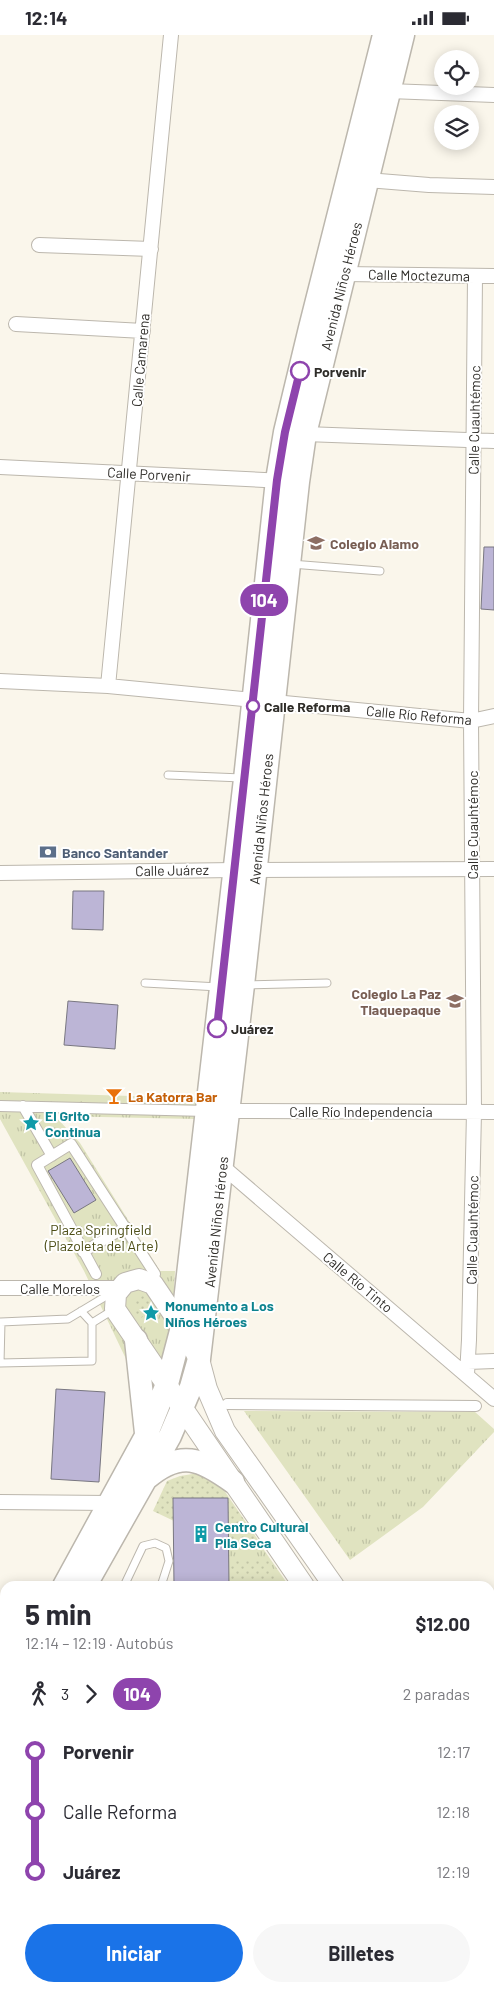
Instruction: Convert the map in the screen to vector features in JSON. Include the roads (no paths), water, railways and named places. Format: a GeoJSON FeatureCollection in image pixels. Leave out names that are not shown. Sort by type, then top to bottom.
{"type":"FeatureCollection","features":[{"type":"Feature","properties":{"kind":"main road","name":"Avenida Niños Héroes"},"geometry":{"type":"LineString","coordinates":[[245,869],[245,779],[264,700],[289,563],[288,481],[285,432],[384,35]]}},
{"type":"Feature","properties":{"kind":"main road","name":"Avenida Niños Héroes"},"geometry":{"type":"LineString","coordinates":[[67,1581],[146,1436],[167,1384],[182,1327],[218,1111],[288,481],[306,434],[404,35]]}},
{"type":"Feature","properties":{"kind":"main road","name":"Avenida Niños Héroes"},"geometry":{"type":"LineString","coordinates":[[88,1581],[170,1436],[182,1410],[199,1359],[222,1166],[218,1111]]}},
{"type":"Feature","properties":{"kind":"main road"},"geometry":{"type":"LineString","coordinates":[[301,1581],[182,1410],[167,1384],[115,1309],[116,1294],[119,1288],[132,1279],[147,1280],[154,1284],[182,1327],[199,1359],[207,1389],[226,1431],[331,1581]]}},
{"type":"Feature","properties":{"kind":"main road"},"geometry":{"type":"LineString","coordinates":[[136,1340],[146,1436]]}},
{"type":"Feature","properties":{"kind":"main road"},"geometry":{"type":"LineString","coordinates":[[143,1482],[165,1465],[184,1460],[206,1464],[233,1482]]}},
{"type":"Feature","properties":{"kind":"street","name":"Calle Camarena"},"geometry":{"type":"LineString","coordinates":[[108,686],[130,474],[170,35]]}},
{"type":"Feature","properties":{"kind":"street"},"geometry":{"type":"LineString","coordinates":[[389,91],[494,95]]}},
{"type":"Feature","properties":{"kind":"street"},"geometry":{"type":"LineString","coordinates":[[367,180],[429,185],[494,187]]}},
{"type":"Feature","properties":{"kind":"street"},"geometry":{"type":"LineString","coordinates":[[39,245],[151,249]]}},
{"type":"Feature","properties":{"kind":"street","name":"Calle Moctezuma"},"geometry":{"type":"LineString","coordinates":[[344,274],[494,276]]}},
{"type":"Feature","properties":{"kind":"street","name":"Calle Cuauhtémoc"},"geometry":{"type":"LineString","coordinates":[[468,1368],[474,1112],[471,721],[476,276]]}},
{"type":"Feature","properties":{"kind":"street"},"geometry":{"type":"LineString","coordinates":[[16,324],[143,331]]}},
{"type":"Feature","properties":{"kind":"street"},"geometry":{"type":"LineString","coordinates":[[306,434],[494,441]]}},
{"type":"Feature","properties":{"kind":"street","name":"Calle Porvenir"},"geometry":{"type":"LineString","coordinates":[[0,467],[288,481]]}},
{"type":"Feature","properties":{"kind":"street"},"geometry":{"type":"LineString","coordinates":[[0,681],[108,686],[264,700]]}},
{"type":"Feature","properties":{"kind":"street","name":"Calle Río Reforma"},"geometry":{"type":"LineString","coordinates":[[264,700],[471,721],[494,716]]}},
{"type":"Feature","properties":{"kind":"street","name":"Calle Juárez"},"geometry":{"type":"LineString","coordinates":[[0,873],[245,869],[494,869]]}},
{"type":"Feature","properties":{"kind":"street"},"geometry":{"type":"LineString","coordinates":[[0,1106],[218,1111]]}},
{"type":"Feature","properties":{"kind":"street"},"geometry":{"type":"LineString","coordinates":[[23,1106],[52,1156]]}},
{"type":"Feature","properties":{"kind":"street","name":"Calle Río Independencia"},"geometry":{"type":"LineString","coordinates":[[218,1111],[494,1112]]}},
{"type":"Feature","properties":{"kind":"street"},"geometry":{"type":"LineString","coordinates":[[96,1274],[37,1165],[71,1144],[155,1274]]}},
{"type":"Feature","properties":{"kind":"street","name":"Calle Río Tinto"},"geometry":{"type":"LineString","coordinates":[[222,1166],[468,1368],[494,1399]]}},
{"type":"Feature","properties":{"kind":"street"},"geometry":{"type":"LineString","coordinates":[[83,1251],[126,1227]]}},
{"type":"Feature","properties":{"kind":"street","name":"Calle Morelos"},"geometry":{"type":"LineString","coordinates":[[0,1288],[119,1288]]}},
{"type":"Feature","properties":{"kind":"street"},"geometry":{"type":"LineString","coordinates":[[468,1368],[494,1361]]}},
{"type":"Feature","properties":{"kind":"street"},"geometry":{"type":"LineString","coordinates":[[227,1404],[476,1406]]}},
{"type":"Feature","properties":{"kind":"street"},"geometry":{"type":"LineString","coordinates":[[0,1503],[109,1503]]}},
{"type":"Feature","properties":{"kind":"lane"},"geometry":{"type":"LineString","coordinates":[[289,563],[380,571]]}},
{"type":"Feature","properties":{"kind":"lane"},"geometry":{"type":"LineString","coordinates":[[168,775],[245,779]]}},
{"type":"Feature","properties":{"kind":"lane"},"geometry":{"type":"LineString","coordinates":[[145,983],[232,986],[327,983]]}},
{"type":"Feature","properties":{"kind":"lane"},"geometry":{"type":"LineString","coordinates":[[81,1311],[92,1323],[92,1361],[0,1363],[1,1322],[68,1319],[81,1311],[119,1288]]}},
{"type":"Feature","properties":{"kind":"lane"},"geometry":{"type":"LineString","coordinates":[[92,1323],[115,1309]]}},
{"type":"Feature","properties":{"kind":"lane"},"geometry":{"type":"LineString","coordinates":[[126,1581],[143,1546],[155,1543],[166,1548],[169,1561],[163,1581]]}},
{"type":"Feature","properties":{"kind":"place","name":"Porvenir"},"geometry":{"type":"Point","coordinates":[300,371]}},
{"type":"Feature","properties":{"kind":"place","name":"Colegio Alamo"},"geometry":{"type":"Point","coordinates":[316,543]}},
{"type":"Feature","properties":{"kind":"place","name":"Calle Reforma"},"geometry":{"type":"Point","coordinates":[253,706]}},
{"type":"Feature","properties":{"kind":"place","name":"Banco Santander"},"geometry":{"type":"Point","coordinates":[48,852]}},
{"type":"Feature","properties":{"kind":"place","name":"Colegio La Paz Tlaquepaque"},"geometry":{"type":"Point","coordinates":[455,1001]}},
{"type":"Feature","properties":{"kind":"place","name":"Juárez"},"geometry":{"type":"Point","coordinates":[217,1028]}},
{"type":"Feature","properties":{"kind":"place","name":"La Katorra Bar"},"geometry":{"type":"Point","coordinates":[114,1096]}},
{"type":"Feature","properties":{"kind":"place","name":"El Grito Continua"},"geometry":{"type":"Point","coordinates":[31,1123]}},
{"type":"Feature","properties":{"kind":"place","name":"Monumento a Los Niños Héroes"},"geometry":{"type":"Point","coordinates":[151,1313]}},
{"type":"Feature","properties":{"kind":"place","name":"Centro Cultural Pila Seca"},"geometry":{"type":"Point","coordinates":[201,1534]}},
{"type":"Feature","properties":{"kind":"park label","name":"Plaza Springfield (Plazoleta del Arte)"},"geometry":{"type":"Point","coordinates":[101,1237]}}]}
